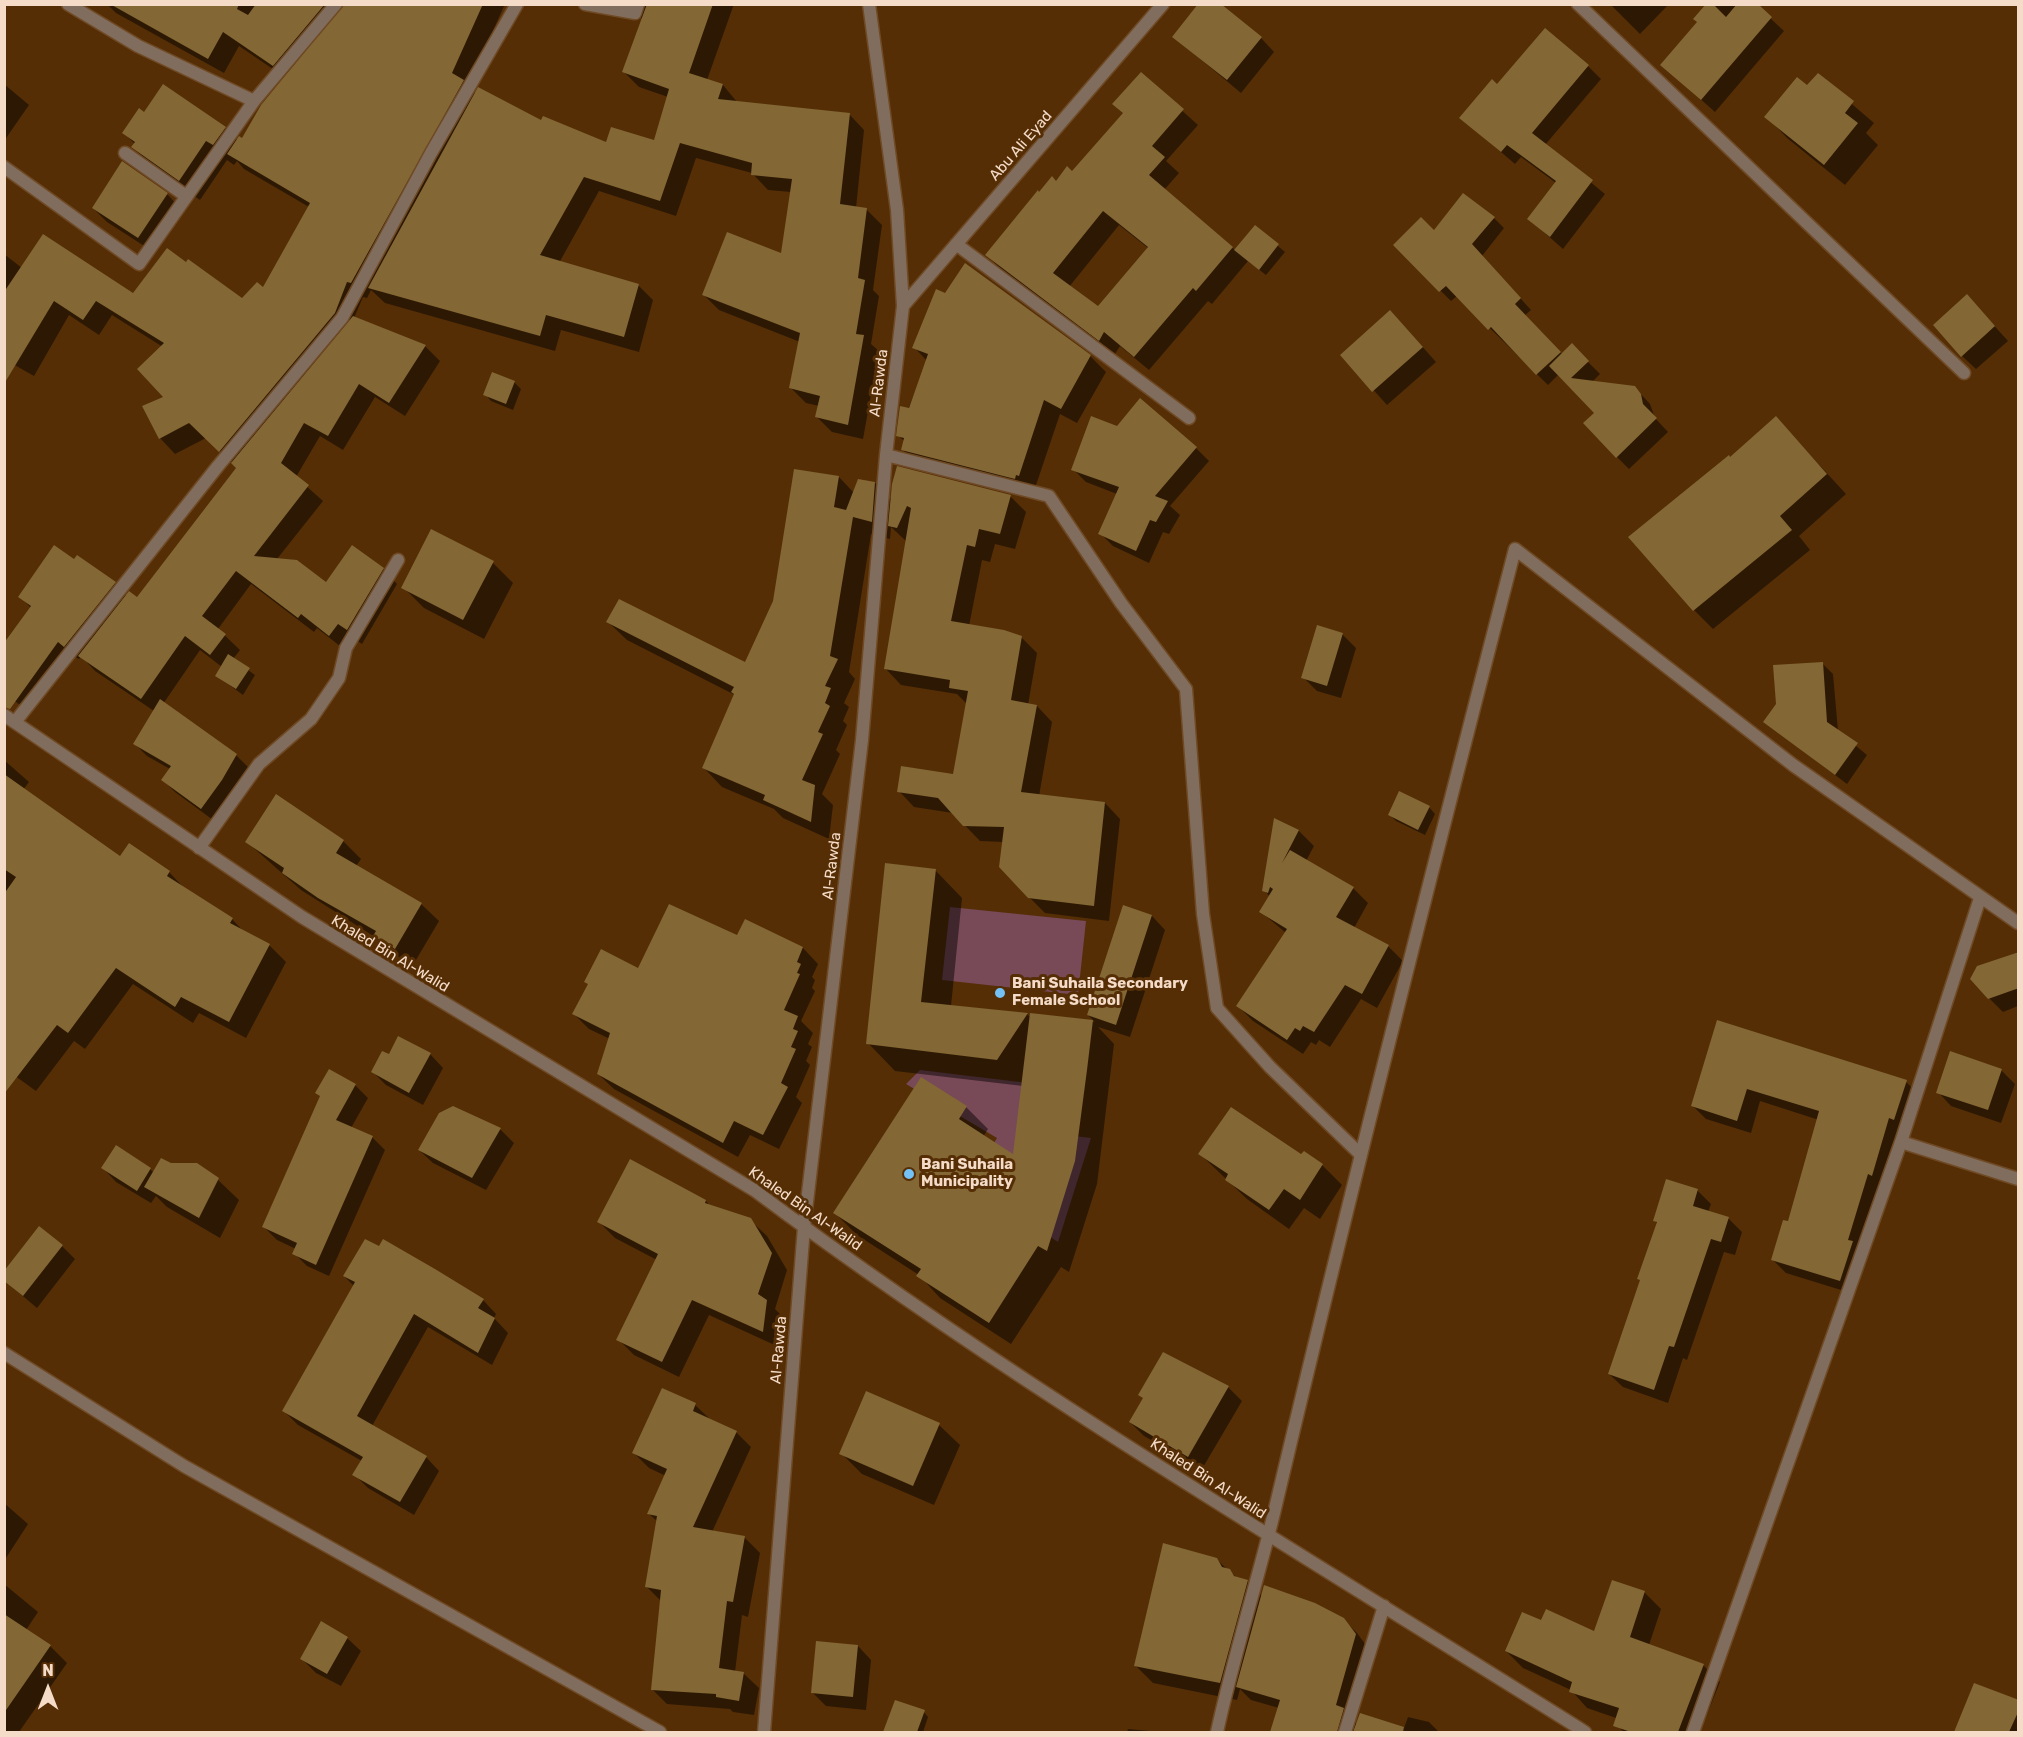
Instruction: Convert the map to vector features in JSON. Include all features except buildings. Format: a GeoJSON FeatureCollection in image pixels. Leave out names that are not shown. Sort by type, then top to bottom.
{"type":"FeatureCollection","features":[{"type":"Feature","properties":{"kind":"street"},"geometry":{"type":"LineString","coordinates":[[68,4],[138,46],[254,101]]}},
{"type":"Feature","properties":{"kind":"street"},"geometry":{"type":"LineString","coordinates":[[4,167],[139,264],[254,101],[336,4]]}},
{"type":"Feature","properties":{"kind":"street"},"geometry":{"type":"LineString","coordinates":[[10,719],[342,318],[431,153],[517,4]]}},
{"type":"Feature","properties":{"kind":"street"},"geometry":{"type":"LineString","coordinates":[[585,4],[635,13],[638,4]]}},
{"type":"Feature","properties":{"kind":"street","name":"Al-Rawda"},"geometry":{"type":"LineString","coordinates":[[764,1732],[804,1227],[862,740],[886,454],[903,306],[897,210],[869,4]]}},
{"type":"Feature","properties":{"kind":"street","name":"Abu Ali Eyad"},"geometry":{"type":"LineString","coordinates":[[903,306],[1163,4]]}},
{"type":"Feature","properties":{"kind":"street"},"geometry":{"type":"LineString","coordinates":[[1578,4],[1964,373]]}},
{"type":"Feature","properties":{"kind":"street"},"geometry":{"type":"LineString","coordinates":[[125,153],[186,196]]}},
{"type":"Feature","properties":{"kind":"street"},"geometry":{"type":"LineString","coordinates":[[956,244],[1189,418]]}},
{"type":"Feature","properties":{"kind":"street"},"geometry":{"type":"LineString","coordinates":[[886,454],[1049,496],[1121,603],[1186,689],[1203,914],[1217,1008],[1270,1067],[1359,1153]]}},
{"type":"Feature","properties":{"kind":"street"},"geometry":{"type":"LineString","coordinates":[[1217,1732],[1227,1685],[1268,1536],[1359,1153],[1515,549],[1793,765],[1980,898],[2019,923]]}},
{"type":"Feature","properties":{"kind":"street"},"geometry":{"type":"LineString","coordinates":[[199,848],[259,764],[310,719],[334,686],[339,678],[346,648],[398,560]]}},
{"type":"Feature","properties":{"kind":"street","name":"Khaled Bin Al-Walid"},"geometry":{"type":"LineString","coordinates":[[10,719],[302,917],[754,1190],[804,1227],[1020,1375],[1268,1536],[1585,1732]]}},
{"type":"Feature","properties":{"kind":"street"},"geometry":{"type":"LineString","coordinates":[[1693,1732],[1901,1142],[1980,898]]}},
{"type":"Feature","properties":{"kind":"street"},"geometry":{"type":"LineString","coordinates":[[1901,1142],[2019,1179]]}},
{"type":"Feature","properties":{"kind":"street"},"geometry":{"type":"LineString","coordinates":[[4,1353],[184,1466],[660,1732]]}},
{"type":"Feature","properties":{"kind":"street"},"geometry":{"type":"LineString","coordinates":[[1346,1732],[1384,1606]]}},
{"type":"Feature","properties":{"kind":"shaded area"},"geometry":{"type":"Polygon","coordinates":[[[950,907],[1086,921],[1078,995],[942,980],[950,907]]]}},
{"type":"Feature","properties":{"kind":"shaded area"},"geometry":{"type":"Polygon","coordinates":[[[920,1070],[1028,1083],[1024,1130],[1091,1138],[1058,1242],[969,1185],[997,1138],[906,1084],[920,1070]]]}},
{"type":"Feature","properties":{"kind":"place","name":"Bani Suhaila Secondary Female School"},"geometry":{"type":"Point","coordinates":[1000,993]}},
{"type":"Feature","properties":{"kind":"place","name":"Bani Suhaila Municipality"},"geometry":{"type":"Point","coordinates":[909,1174]}}]}
